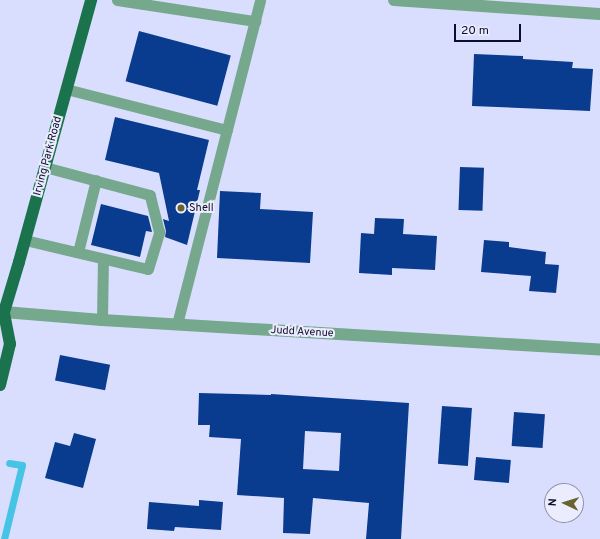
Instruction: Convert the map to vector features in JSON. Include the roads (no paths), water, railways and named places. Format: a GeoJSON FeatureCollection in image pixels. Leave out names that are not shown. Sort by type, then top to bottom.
{"type":"FeatureCollection","features":[{"type":"Feature","properties":{"kind":"main road","name":"Irving Park Road"},"geometry":{"type":"LineString","coordinates":[[0,385],[10,344],[2,315],[25,240],[91,0]]}},
{"type":"Feature","properties":{"kind":"street"},"geometry":{"type":"LineString","coordinates":[[394,0],[600,14]]}},
{"type":"Feature","properties":{"kind":"street","name":"Judd Avenue"},"geometry":{"type":"LineString","coordinates":[[2,315],[177,324],[600,350]]}},
{"type":"Feature","properties":{"kind":"lane"},"geometry":{"type":"LineString","coordinates":[[117,0],[255,21]]}},
{"type":"Feature","properties":{"kind":"lane"},"geometry":{"type":"LineString","coordinates":[[177,324],[260,0]]}},
{"type":"Feature","properties":{"kind":"lane"},"geometry":{"type":"LineString","coordinates":[[66,89],[227,130]]}},
{"type":"Feature","properties":{"kind":"lane"},"geometry":{"type":"LineString","coordinates":[[25,240],[148,269],[159,232],[150,195],[45,166]]}},
{"type":"Feature","properties":{"kind":"lane"},"geometry":{"type":"LineString","coordinates":[[78,252],[96,180]]}},
{"type":"Feature","properties":{"kind":"lane"},"geometry":{"type":"LineString","coordinates":[[102,320],[103,258]]}},
{"type":"Feature","properties":{"kind":"waterway"},"geometry":{"type":"LineString","coordinates":[[4,539],[22,465],[9,463]]}},
{"type":"Feature","properties":{"kind":"place","name":"Shell"},"geometry":{"type":"Point","coordinates":[181,208]}}]}
